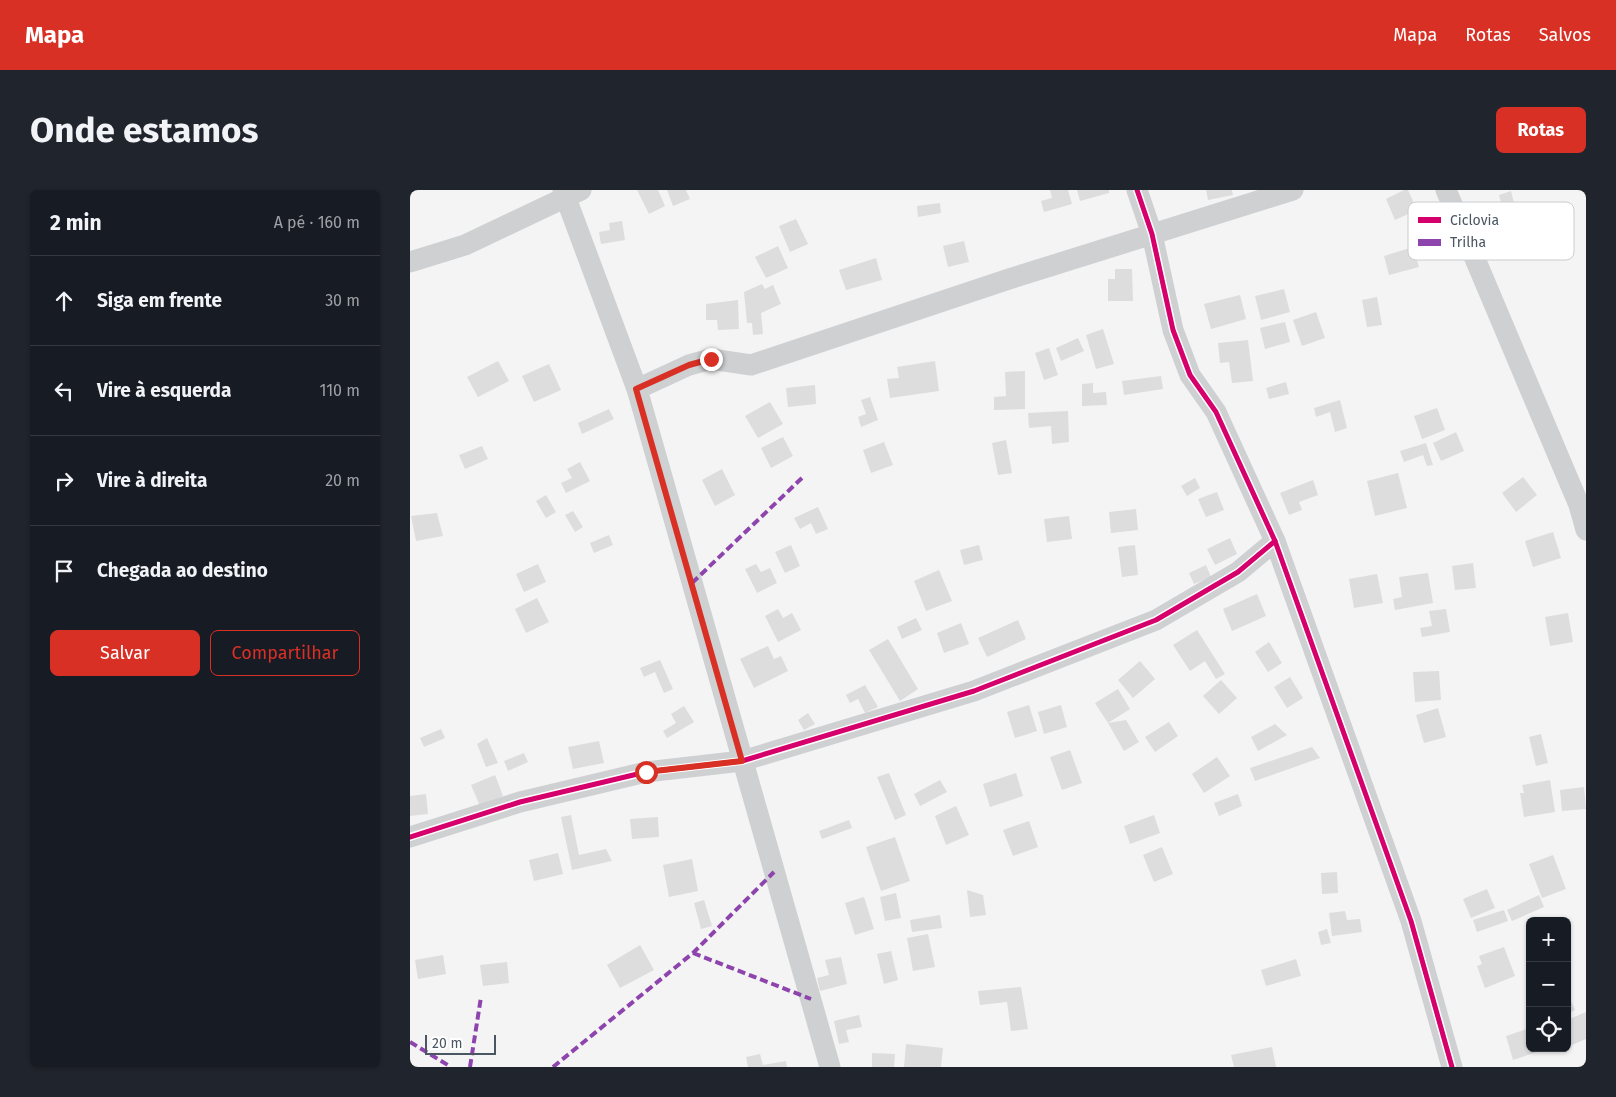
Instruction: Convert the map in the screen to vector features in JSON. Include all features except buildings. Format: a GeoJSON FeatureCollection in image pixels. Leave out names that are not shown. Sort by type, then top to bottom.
{"type":"FeatureCollection","features":[{"type":"Feature","properties":{"kind":"street"},"geometry":{"type":"LineString","coordinates":[[1137,190],[1152,234],[1173,330],[1190,375],[1216,412],[1275,541],[1411,922],[1452,1067]]}},
{"type":"Feature","properties":{"kind":"street"},"geometry":{"type":"LineString","coordinates":[[636,389],[689,365],[711,359],[751,365],[1293,190]]}},
{"type":"Feature","properties":{"kind":"street"},"geometry":{"type":"LineString","coordinates":[[1446,190],[1451,202]]}},
{"type":"Feature","properties":{"kind":"street"},"geometry":{"type":"LineString","coordinates":[[410,262],[465,245],[570,192],[636,389],[830,1067]]}},
{"type":"Feature","properties":{"kind":"street"},"geometry":{"type":"LineString","coordinates":[[1476,260],[1579,505],[1586,530]]}},
{"type":"Feature","properties":{"kind":"street"},"geometry":{"type":"LineString","coordinates":[[410,837],[520,802],[646,772],[742,761],[974,691],[1156,620],[1238,572],[1275,541]]}},
{"type":"Feature","properties":{"kind":"marked path"},"geometry":{"type":"LineString","coordinates":[[692,583],[803,477]]}},
{"type":"Feature","properties":{"kind":"marked path"},"geometry":{"type":"LineString","coordinates":[[553,1067],[693,953],[774,872]]}},
{"type":"Feature","properties":{"kind":"marked path"},"geometry":{"type":"LineString","coordinates":[[693,953],[811,999]]}},
{"type":"Feature","properties":{"kind":"marked path"},"geometry":{"type":"LineString","coordinates":[[470,1067],[481,997]]}},
{"type":"Feature","properties":{"kind":"marked path"},"geometry":{"type":"LineString","coordinates":[[410,1042],[451,1067]]}},
{"type":"Feature","properties":{"kind":"cycle path"},"geometry":{"type":"LineString","coordinates":[[1137,190],[1152,234],[1173,330],[1190,375],[1216,412],[1275,541],[1411,921],[1452,1067]]}},
{"type":"Feature","properties":{"kind":"cycle path"},"geometry":{"type":"LineString","coordinates":[[410,837],[520,802],[646,772],[742,761],[974,691],[1156,620],[1238,572],[1275,541]]}},
{"type":"Feature","properties":{"kind":"route"},"geometry":{"type":"LineString","coordinates":[[646,772],[742,761],[636,389],[689,365],[711,359]]}}]}
